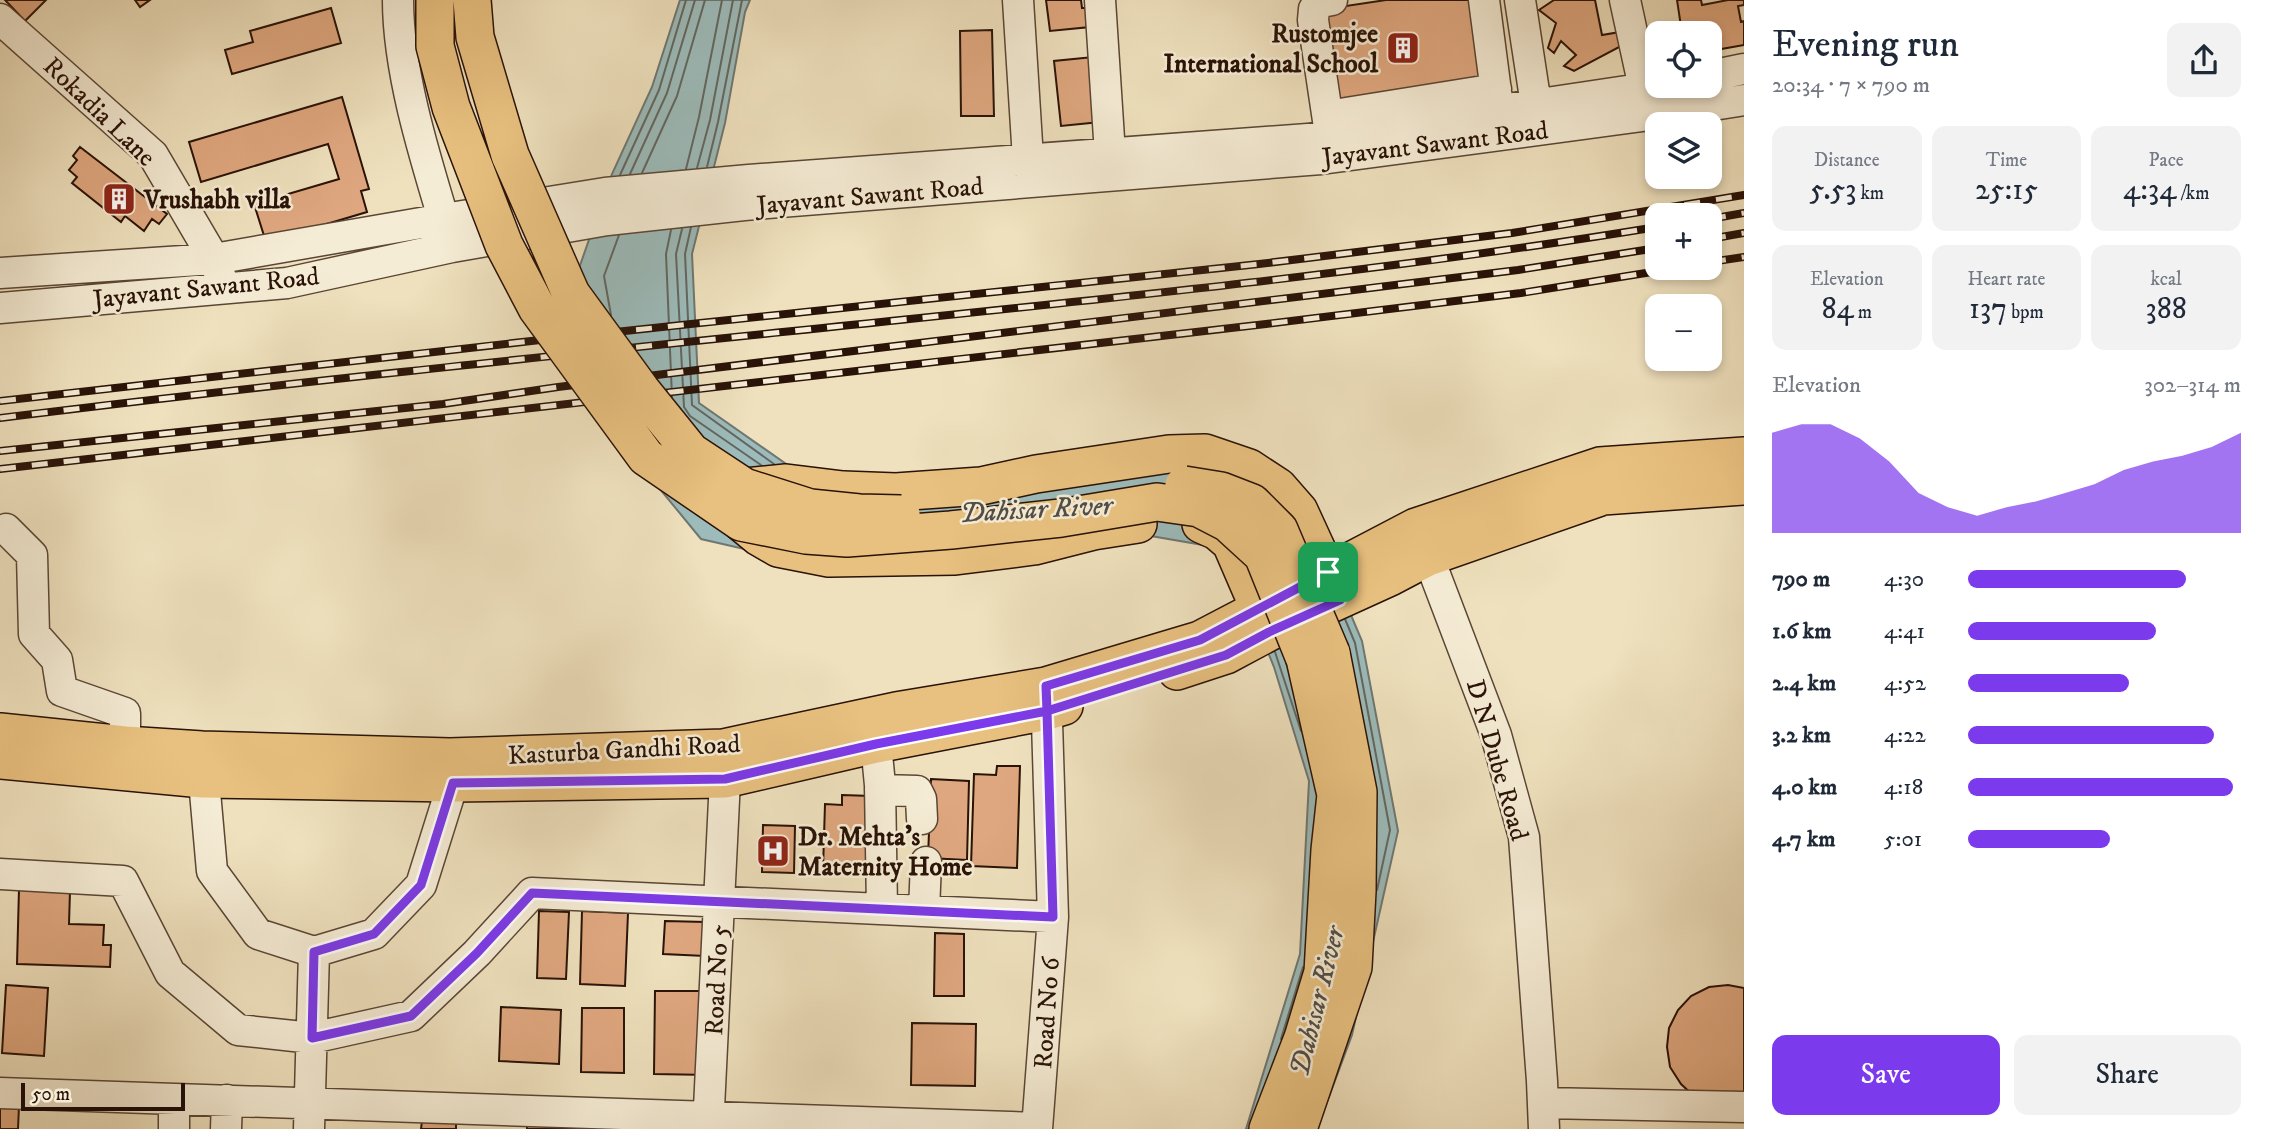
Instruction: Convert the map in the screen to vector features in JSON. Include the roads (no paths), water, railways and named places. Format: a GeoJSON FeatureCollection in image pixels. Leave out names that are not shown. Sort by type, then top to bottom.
{"type":"FeatureCollection","features":[{"type":"Feature","properties":{"kind":"main road"},"geometry":{"type":"LineString","coordinates":[[435,0],[435,46],[451,107],[462,208],[504,245],[537,308],[646,457],[806,535],[859,537],[951,530],[1061,518],[1157,502],[1199,508],[1228,523],[1263,555],[1305,659],[1336,795],[1323,972],[1303,1038],[1268,1129]]}},
{"type":"Feature","properties":{"kind":"main road"},"geometry":{"type":"LineString","coordinates":[[472,0],[475,37],[510,155],[571,294],[641,390],[691,452],[743,504],[758,537],[778,548],[830,558],[955,556],[1034,546],[1093,531],[1183,519],[1217,531],[1231,543],[1251,627]]}},
{"type":"Feature","properties":{"kind":"main road"},"geometry":{"type":"LineString","coordinates":[[743,504],[786,483],[843,490],[896,492],[981,486],[1036,474],[1156,456],[1205,453],[1249,468],[1278,487],[1299,511],[1334,586],[1422,542],[1600,466],[1744,456]]}},
{"type":"Feature","properties":{"kind":"main road"},"geometry":{"type":"LineString","coordinates":[[743,504],[859,513],[962,512],[1036,504],[1172,483],[1221,491],[1252,503],[1279,530],[1331,653],[1358,792],[1353,967],[1298,1129]]}},
{"type":"Feature","properties":{"kind":"main road"},"geometry":{"type":"LineString","coordinates":[[1422,542],[1603,496],[1744,486]]}},
{"type":"Feature","properties":{"kind":"main road","name":"Kasturba Gandhi Road"},"geometry":{"type":"LineString","coordinates":[[0,760],[451,770],[724,764],[1046,699],[1200,640],[1251,627],[1334,586]]}},
{"type":"Feature","properties":{"kind":"main road","name":"Kasturba Gandhi Road"},"geometry":{"type":"LineString","coordinates":[[0,732],[125,746],[202,765]]}},
{"type":"Feature","properties":{"kind":"street"},"geometry":{"type":"LineString","coordinates":[[398,0],[398,33],[421,139],[462,208],[452,247]]}},
{"type":"Feature","properties":{"kind":"street"},"geometry":{"type":"LineString","coordinates":[[1018,0],[1028,159]]}},
{"type":"Feature","properties":{"kind":"street"},"geometry":{"type":"LineString","coordinates":[[1100,0],[1110,154]]}},
{"type":"Feature","properties":{"kind":"street"},"geometry":{"type":"LineString","coordinates":[[1297,0],[1324,137]]}},
{"type":"Feature","properties":{"kind":"street"},"geometry":{"type":"LineString","coordinates":[[1324,137],[1314,9],[1321,2],[1332,0]]}},
{"type":"Feature","properties":{"kind":"street"},"geometry":{"type":"LineString","coordinates":[[1484,0],[1499,111]]}},
{"type":"Feature","properties":{"kind":"street"},"geometry":{"type":"LineString","coordinates":[[1520,0],[1537,118]]}},
{"type":"Feature","properties":{"kind":"street"},"geometry":{"type":"LineString","coordinates":[[1626,0],[1645,73]]}},
{"type":"Feature","properties":{"kind":"street","name":"Rokadia Lane"},"geometry":{"type":"LineString","coordinates":[[0,19],[153,155],[214,259],[226,289]]}},
{"type":"Feature","properties":{"kind":"street"},"geometry":{"type":"LineString","coordinates":[[1722,74],[1744,69]]}},
{"type":"Feature","properties":{"kind":"street","name":"Jayavant Sawant Road"},"geometry":{"type":"LineString","coordinates":[[746,192],[1324,137],[1499,111],[1537,118],[1645,97]]}},
{"type":"Feature","properties":{"kind":"street","name":"Jayavant Sawant Road"},"geometry":{"type":"LineString","coordinates":[[1698,98],[1744,100]]}},
{"type":"Feature","properties":{"kind":"street","name":"Jayavant Sawant Road"},"geometry":{"type":"LineString","coordinates":[[0,273],[214,259],[462,208],[606,207],[1028,159],[1324,137]]}},
{"type":"Feature","properties":{"kind":"street","name":"Jayavant Sawant Road"},"geometry":{"type":"LineString","coordinates":[[0,309],[287,283],[452,247],[606,207]]}},
{"type":"Feature","properties":{"kind":"street"},"geometry":{"type":"LineString","coordinates":[[6,528],[32,555],[34,634],[57,660],[62,691],[125,713],[125,746]]}},
{"type":"Feature","properties":{"kind":"street","name":"D N Dube Road"},"geometry":{"type":"LineString","coordinates":[[1422,542],[1496,736],[1524,836],[1543,1116]]}},
{"type":"Feature","properties":{"kind":"street","name":"Road No 6"},"geometry":{"type":"LineString","coordinates":[[1037,1128],[1053,917],[1046,699]]}},
{"type":"Feature","properties":{"kind":"street"},"geometry":{"type":"LineString","coordinates":[[882,909],[880,790],[890,732]]}},
{"type":"Feature","properties":{"kind":"street","name":"Road No 5"},"geometry":{"type":"LineString","coordinates":[[708,1123],[720,902],[724,764]]}},
{"type":"Feature","properties":{"kind":"street"},"geometry":{"type":"LineString","coordinates":[[202,765],[212,871],[258,934],[314,952],[374,934],[421,885],[451,770]]}},
{"type":"Feature","properties":{"kind":"street"},"geometry":{"type":"LineString","coordinates":[[880,790],[918,791],[922,819]]}},
{"type":"Feature","properties":{"kind":"street"},"geometry":{"type":"LineString","coordinates":[[881,877],[925,869],[924,911]]}},
{"type":"Feature","properties":{"kind":"street"},"geometry":{"type":"LineString","coordinates":[[0,874],[123,881],[170,973],[237,1030],[312,1038],[411,1016],[477,953],[532,893],[1053,917]]}},
{"type":"Feature","properties":{"kind":"street"},"geometry":{"type":"LineString","coordinates":[[309,1116],[314,952]]}},
{"type":"Feature","properties":{"kind":"street"},"geometry":{"type":"LineString","coordinates":[[0,1093],[174,1112],[226,1114],[1037,1128]]}},
{"type":"Feature","properties":{"kind":"street"},"geometry":{"type":"LineString","coordinates":[[1543,1116],[1744,1107]]}},
{"type":"Feature","properties":{"kind":"water","name":"Dahisar River"},"geometry":{"type":"Polygon","coordinates":[[[680,0],[750,0],[745,12],[725,123],[692,254],[699,403],[792,468],[895,475],[1027,466],[1181,438],[1315,530],[1362,641],[1398,831],[1352,1035],[1317,1129],[1246,1129],[1300,954],[1309,781],[1274,667],[1226,549],[1145,535],[831,569],[701,539],[604,421],[577,274],[612,174],[652,87],[680,0]]]}},
{"type":"Feature","properties":{"kind":"railway"},"geometry":{"type":"LineString","coordinates":[[0,401],[549,339],[1259,264],[1512,233],[1744,195]]}},
{"type":"Feature","properties":{"kind":"railway"},"geometry":{"type":"LineString","coordinates":[[1722,217],[1744,213]]}},
{"type":"Feature","properties":{"kind":"railway"},"geometry":{"type":"LineString","coordinates":[[0,418],[337,379],[1279,279],[1645,229]]}},
{"type":"Feature","properties":{"kind":"railway"},"geometry":{"type":"LineString","coordinates":[[1722,237],[1744,233]]}},
{"type":"Feature","properties":{"kind":"railway"},"geometry":{"type":"LineString","coordinates":[[0,451],[443,404],[558,387],[1518,270],[1645,250]]}},
{"type":"Feature","properties":{"kind":"railway"},"geometry":{"type":"LineString","coordinates":[[1722,260],[1744,257]]}},
{"type":"Feature","properties":{"kind":"railway"},"geometry":{"type":"LineString","coordinates":[[0,469],[1266,324],[1521,293],[1645,273]]}},
{"type":"Feature","properties":{"kind":"place","name":"Rustomjee International School"},"geometry":{"type":"Point","coordinates":[1403,48]}},
{"type":"Feature","properties":{"kind":"place","name":"Vrushabh villa"},"geometry":{"type":"Point","coordinates":[119,199]}},
{"type":"Feature","properties":{"kind":"place","name":"Dr. Mehta's Maternity Home"},"geometry":{"type":"Point","coordinates":[773,851]}}]}
